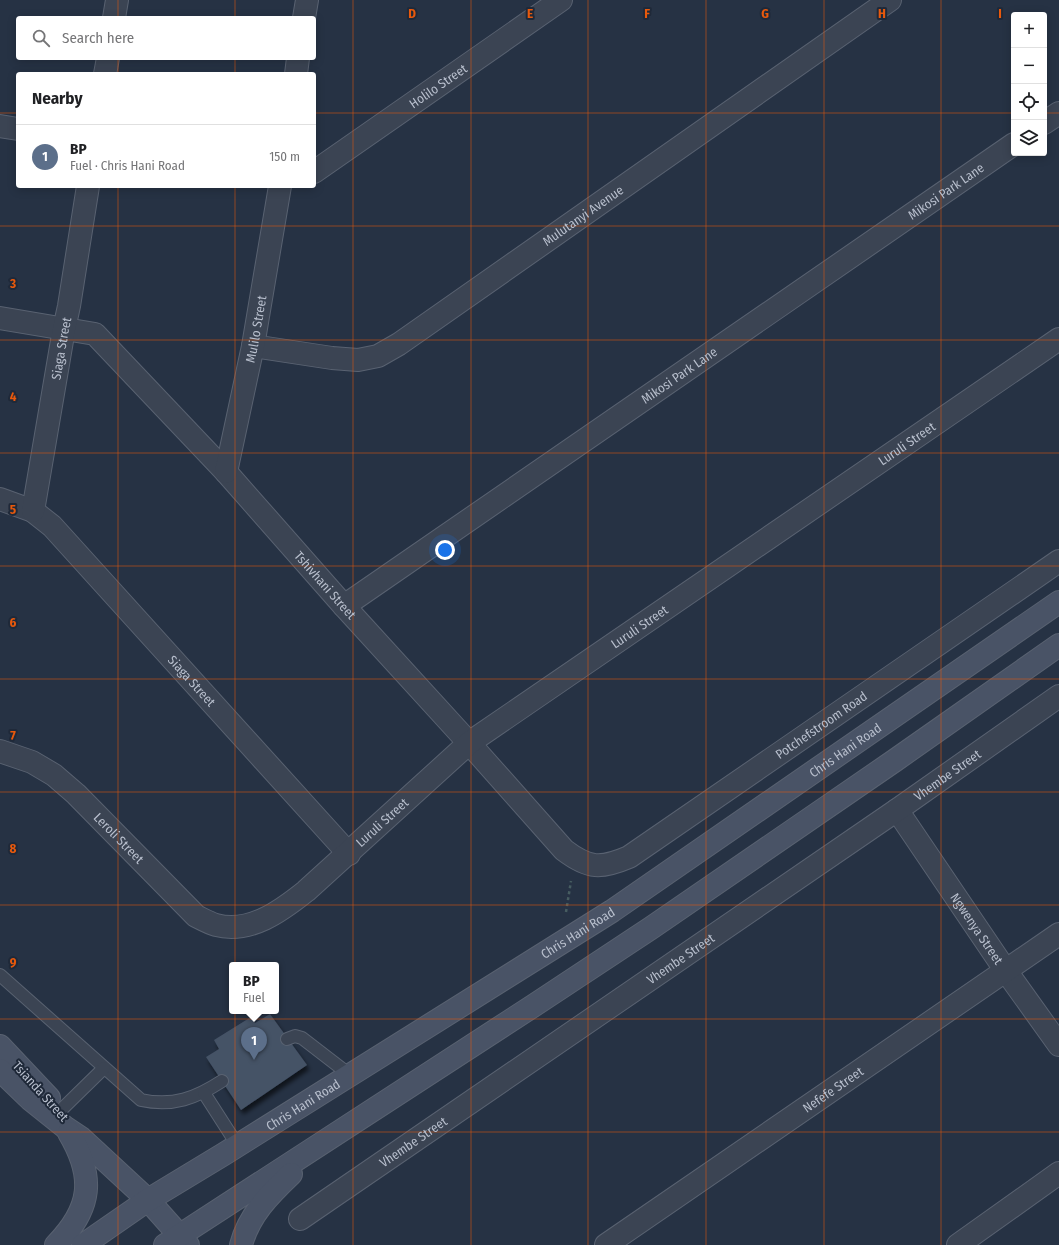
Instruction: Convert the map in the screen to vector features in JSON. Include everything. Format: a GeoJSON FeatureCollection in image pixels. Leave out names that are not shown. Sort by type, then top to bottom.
{"type":"FeatureCollection","features":[{"type":"Feature","properties":{"kind":"main road","name":"Chris Hani Road"},"geometry":{"type":"LineString","coordinates":[[83,1245],[148,1200],[238,1146],[619,906],[1059,602]]}},
{"type":"Feature","properties":{"kind":"main road"},"geometry":{"type":"LineString","coordinates":[[178,1242],[321,1144],[651,928],[894,761],[1059,645]]}},
{"type":"Feature","properties":{"kind":"main road","name":"Tsianda Street"},"geometry":{"type":"LineString","coordinates":[[0,1046],[39,1086],[69,1126]]}},
{"type":"Feature","properties":{"kind":"main road","name":"Tsianda Street"},"geometry":{"type":"LineString","coordinates":[[0,1070],[31,1100],[69,1126],[148,1200],[178,1242]]}},
{"type":"Feature","properties":{"kind":"main road"},"geometry":{"type":"LineString","coordinates":[[56,1245],[75,1222],[84,1202],[86,1187],[84,1167],[79,1149],[69,1126]]}},
{"type":"Feature","properties":{"kind":"main road"},"geometry":{"type":"LineString","coordinates":[[241,1245],[248,1224],[263,1203],[321,1144]]}},
{"type":"Feature","properties":{"kind":"street"},"geometry":{"type":"LineString","coordinates":[[114,16],[116,0]]}},
{"type":"Feature","properties":{"kind":"street"},"geometry":{"type":"LineString","coordinates":[[304,16],[307,0]]}},
{"type":"Feature","properties":{"kind":"street","name":"Holilo Street"},"geometry":{"type":"LineString","coordinates":[[316,171],[561,0]]}},
{"type":"Feature","properties":{"kind":"street","name":"Mulutanyi Avenue"},"geometry":{"type":"LineString","coordinates":[[253,346],[332,358],[358,360],[378,356],[399,344],[890,0]]}},
{"type":"Feature","properties":{"kind":"street"},"geometry":{"type":"LineString","coordinates":[[105,72],[108,60]]}},
{"type":"Feature","properties":{"kind":"street"},"geometry":{"type":"LineString","coordinates":[[296,72],[298,60]]}},
{"type":"Feature","properties":{"kind":"street"},"geometry":{"type":"LineString","coordinates":[[1047,121],[1059,113]]}},
{"type":"Feature","properties":{"kind":"street"},"geometry":{"type":"LineString","coordinates":[[0,126],[16,129]]}},
{"type":"Feature","properties":{"kind":"street","name":"Mikosi Park Lane"},"geometry":{"type":"LineString","coordinates":[[344,606],[1011,146]]}},
{"type":"Feature","properties":{"kind":"street","name":"Siaga Street"},"geometry":{"type":"LineString","coordinates":[[33,511],[69,306],[88,188]]}},
{"type":"Feature","properties":{"kind":"street","name":"Mulilo Street"},"geometry":{"type":"LineString","coordinates":[[226,472],[284,190]]}},
{"type":"Feature","properties":{"kind":"street","name":"Tshivhani Street"},"geometry":{"type":"LineString","coordinates":[[0,318],[95,334],[226,472],[344,606],[564,850],[575,859]]}},
{"type":"Feature","properties":{"kind":"street","name":"Luruli Street"},"geometry":{"type":"LineString","coordinates":[[234,927],[264,919],[283,909],[306,892],[349,854],[469,743],[1059,339]]}},
{"type":"Feature","properties":{"kind":"street","name":"Siaga Street"},"geometry":{"type":"LineString","coordinates":[[0,499],[33,511],[52,526],[70,544],[349,854]]}},
{"type":"Feature","properties":{"kind":"street","name":"Potchefstroom Road"},"geometry":{"type":"LineString","coordinates":[[575,859],[585,864],[599,866],[613,864],[629,856],[1059,561]]}},
{"type":"Feature","properties":{"kind":"street","name":"Vhembe Street"},"geometry":{"type":"LineString","coordinates":[[300,1219],[896,810],[1059,696]]}},
{"type":"Feature","properties":{"kind":"street","name":"Leroli Street"},"geometry":{"type":"LineString","coordinates":[[0,751],[32,762],[54,776],[76,794],[196,916],[216,925],[234,927]]}},
{"type":"Feature","properties":{"kind":"street","name":"Ngwenya Street"},"geometry":{"type":"LineString","coordinates":[[896,810],[1059,1045]]}},
{"type":"Feature","properties":{"kind":"street","name":"Nefefe Street"},"geometry":{"type":"LineString","coordinates":[[606,1245],[1059,934]]}},
{"type":"Feature","properties":{"kind":"street"},"geometry":{"type":"LineString","coordinates":[[958,1245],[1059,1173]]}},
{"type":"Feature","properties":{"kind":"lane"},"geometry":{"type":"LineString","coordinates":[[0,975],[141,1100],[155,1103],[171,1103],[204,1093],[222,1081]]}},
{"type":"Feature","properties":{"kind":"lane"},"geometry":{"type":"LineString","coordinates":[[287,1039],[295,1036],[302,1038],[350,1075]]}},
{"type":"Feature","properties":{"kind":"lane"},"geometry":{"type":"LineString","coordinates":[[69,1126],[104,1068]]}},
{"type":"Feature","properties":{"kind":"lane"},"geometry":{"type":"LineString","coordinates":[[204,1093],[238,1146]]}},
{"type":"Feature","properties":{"kind":"path"},"geometry":{"type":"LineString","coordinates":[[560,944],[575,859]]}},
{"type":"Feature","properties":{"kind":"building"},"geometry":{"type":"Polygon","coordinates":[[[270,1014],[307,1065],[241,1110],[206,1057],[219,1049],[214,1040],[251,1017],[255,1023],[270,1014]]]}},
{"type":"Feature","properties":{"kind":"place","name":"BP"},"geometry":{"type":"Point","coordinates":[254,1060]}}]}
